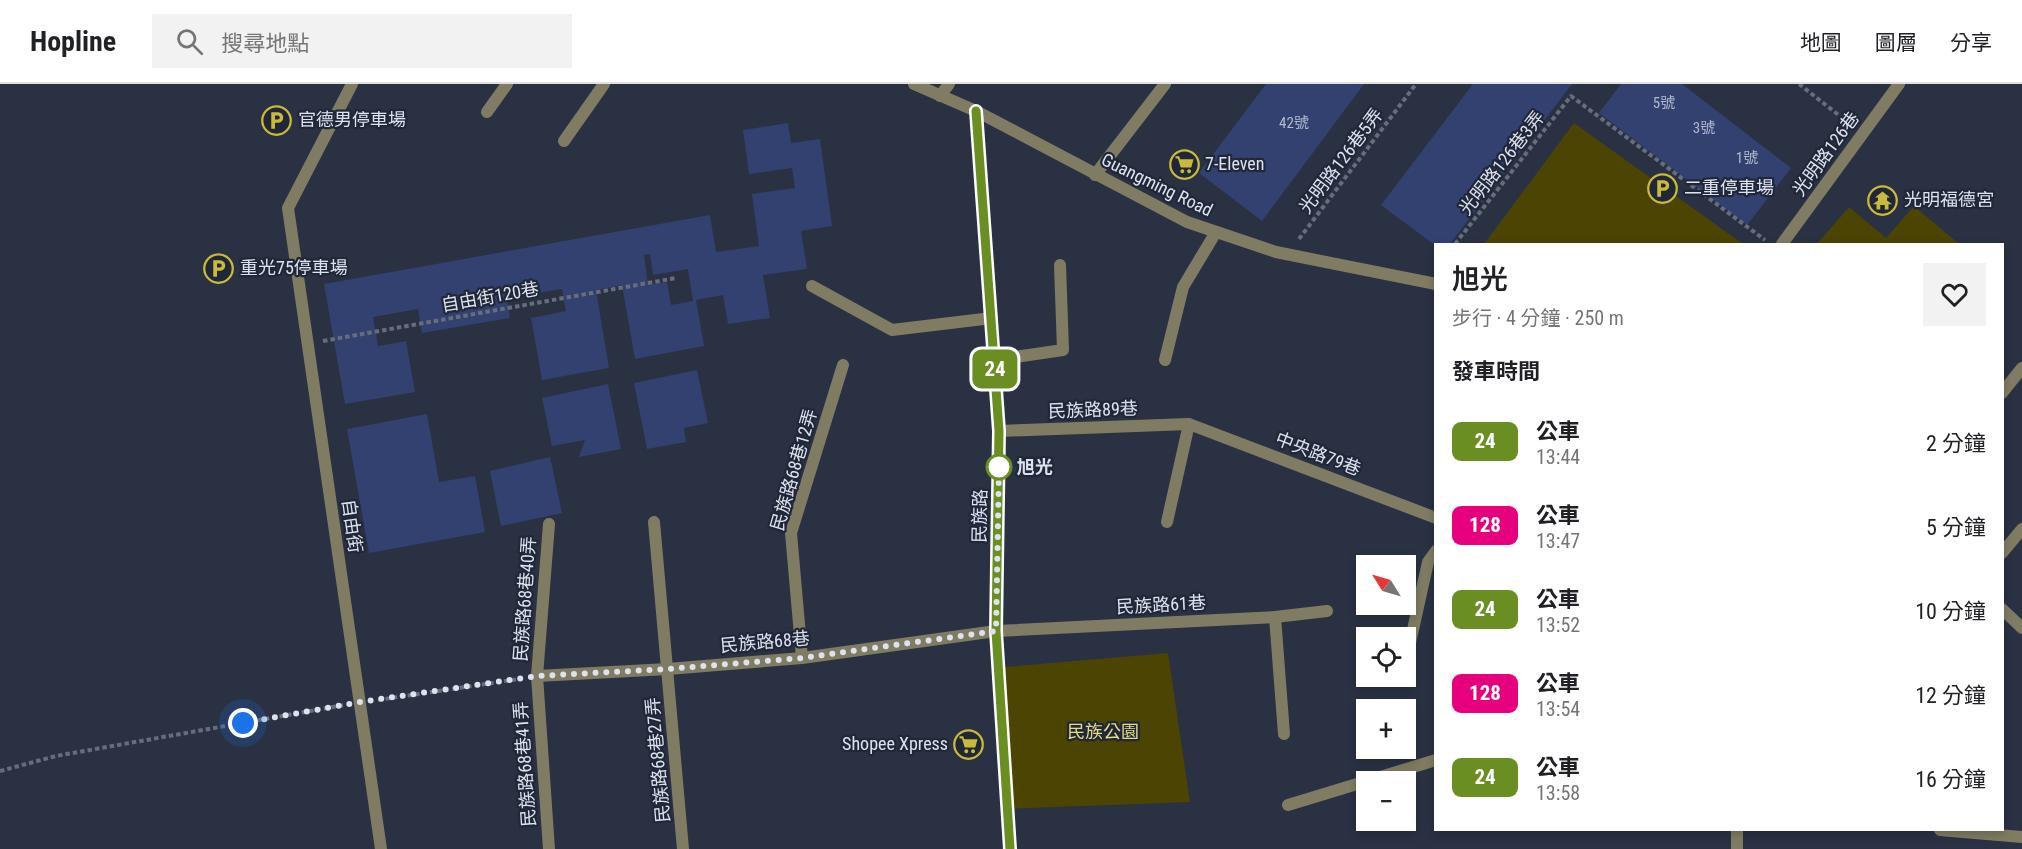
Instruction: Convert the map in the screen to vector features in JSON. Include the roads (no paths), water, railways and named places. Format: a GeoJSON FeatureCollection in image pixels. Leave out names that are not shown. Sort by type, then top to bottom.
{"type":"FeatureCollection","features":[{"type":"Feature","properties":{"kind":"street","name":"自由街"},"geometry":{"type":"LineString","coordinates":[[352,84],[288,207],[381,849]]}},
{"type":"Feature","properties":{"kind":"street"},"geometry":{"type":"LineString","coordinates":[[487,112],[507,84]]}},
{"type":"Feature","properties":{"kind":"street"},"geometry":{"type":"LineString","coordinates":[[564,141],[604,84]]}},
{"type":"Feature","properties":{"kind":"street","name":"Guangming Road"},"geometry":{"type":"LineString","coordinates":[[914,84],[976,111],[1187,222],[1288,255],[1434,284]]}},
{"type":"Feature","properties":{"kind":"street"},"geometry":{"type":"LineString","coordinates":[[940,96],[949,84]]}},
{"type":"Feature","properties":{"kind":"street"},"geometry":{"type":"LineString","coordinates":[[1095,175],[1165,84]]}},
{"type":"Feature","properties":{"kind":"street","name":"光明路126巷"},"geometry":{"type":"LineString","coordinates":[[1783,243],[1899,84]]}},
{"type":"Feature","properties":{"kind":"street","name":"民族路"},"geometry":{"type":"LineString","coordinates":[[976,111],[999,431],[996,631],[1010,849]]}},
{"type":"Feature","properties":{"kind":"street"},"geometry":{"type":"LineString","coordinates":[[1165,360],[1183,287],[1216,232]]}},
{"type":"Feature","properties":{"kind":"street"},"geometry":{"type":"LineString","coordinates":[[995,360],[1063,350],[1060,265]]}},
{"type":"Feature","properties":{"kind":"street"},"geometry":{"type":"LineString","coordinates":[[812,286],[892,330],[992,318]]}},
{"type":"Feature","properties":{"kind":"street","name":"民族路68巷12弄"},"geometry":{"type":"LineString","coordinates":[[802,658],[790,533],[843,365]]}},
{"type":"Feature","properties":{"kind":"street"},"geometry":{"type":"LineString","coordinates":[[2004,390],[2022,368]]}},
{"type":"Feature","properties":{"kind":"street"},"geometry":{"type":"LineString","coordinates":[[1167,522],[1189,424]]}},
{"type":"Feature","properties":{"kind":"street","name":"民族路89巷"},"geometry":{"type":"LineString","coordinates":[[999,431],[1189,424]]}},
{"type":"Feature","properties":{"kind":"street","name":"中央路79巷"},"geometry":{"type":"LineString","coordinates":[[1189,424],[1434,517]]}},
{"type":"Feature","properties":{"kind":"street","name":"民族路68巷27弄"},"geometry":{"type":"LineString","coordinates":[[654,522],[683,849]]}},
{"type":"Feature","properties":{"kind":"street","name":"民族路68巷40弄"},"geometry":{"type":"LineString","coordinates":[[537,676],[549,524]]}},
{"type":"Feature","properties":{"kind":"street"},"geometry":{"type":"LineString","coordinates":[[2004,551],[2022,529]]}},
{"type":"Feature","properties":{"kind":"street"},"geometry":{"type":"LineString","coordinates":[[1414,627],[1428,562],[1434,554]]}},
{"type":"Feature","properties":{"kind":"street","name":"民族路61巷"},"geometry":{"type":"LineString","coordinates":[[996,631],[1275,617],[1327,611]]}},
{"type":"Feature","properties":{"kind":"street"},"geometry":{"type":"LineString","coordinates":[[2004,611],[2022,628]]}},
{"type":"Feature","properties":{"kind":"street"},"geometry":{"type":"LineString","coordinates":[[1275,617],[1284,734]]}},
{"type":"Feature","properties":{"kind":"street","name":"民族路68巷"},"geometry":{"type":"LineString","coordinates":[[537,676],[668,669],[802,658],[996,631]]}},
{"type":"Feature","properties":{"kind":"street","name":"民族路68巷41弄"},"geometry":{"type":"LineString","coordinates":[[537,676],[549,849]]}},
{"type":"Feature","properties":{"kind":"street"},"geometry":{"type":"LineString","coordinates":[[1288,805],[1434,761]]}},
{"type":"Feature","properties":{"kind":"street"},"geometry":{"type":"LineString","coordinates":[[1737,831],[1737,849]]}},
{"type":"Feature","properties":{"kind":"street"},"geometry":{"type":"LineString","coordinates":[[1952,831],[2022,837]]}},
{"type":"Feature","properties":{"kind":"place","name":"官德男停車場"},"geometry":{"type":"Point","coordinates":[277,120]}},
{"type":"Feature","properties":{"kind":"place","name":"7-Eleven"},"geometry":{"type":"Point","coordinates":[1184,164]}},
{"type":"Feature","properties":{"kind":"place","name":"二重停車場"},"geometry":{"type":"Point","coordinates":[1663,188]}},
{"type":"Feature","properties":{"kind":"place","name":"光明福德宮"},"geometry":{"type":"Point","coordinates":[1883,200]}},
{"type":"Feature","properties":{"kind":"place","name":"重光75停車場"},"geometry":{"type":"Point","coordinates":[219,268]}},
{"type":"Feature","properties":{"kind":"place","name":"旭光"},"geometry":{"type":"Point","coordinates":[999,467]}},
{"type":"Feature","properties":{"kind":"place","name":"Shopee Xpress"},"geometry":{"type":"Point","coordinates":[969,744]}},
{"type":"Feature","properties":{"kind":"park label","name":"民族公園"},"geometry":{"type":"Point","coordinates":[1103,732]}}]}
